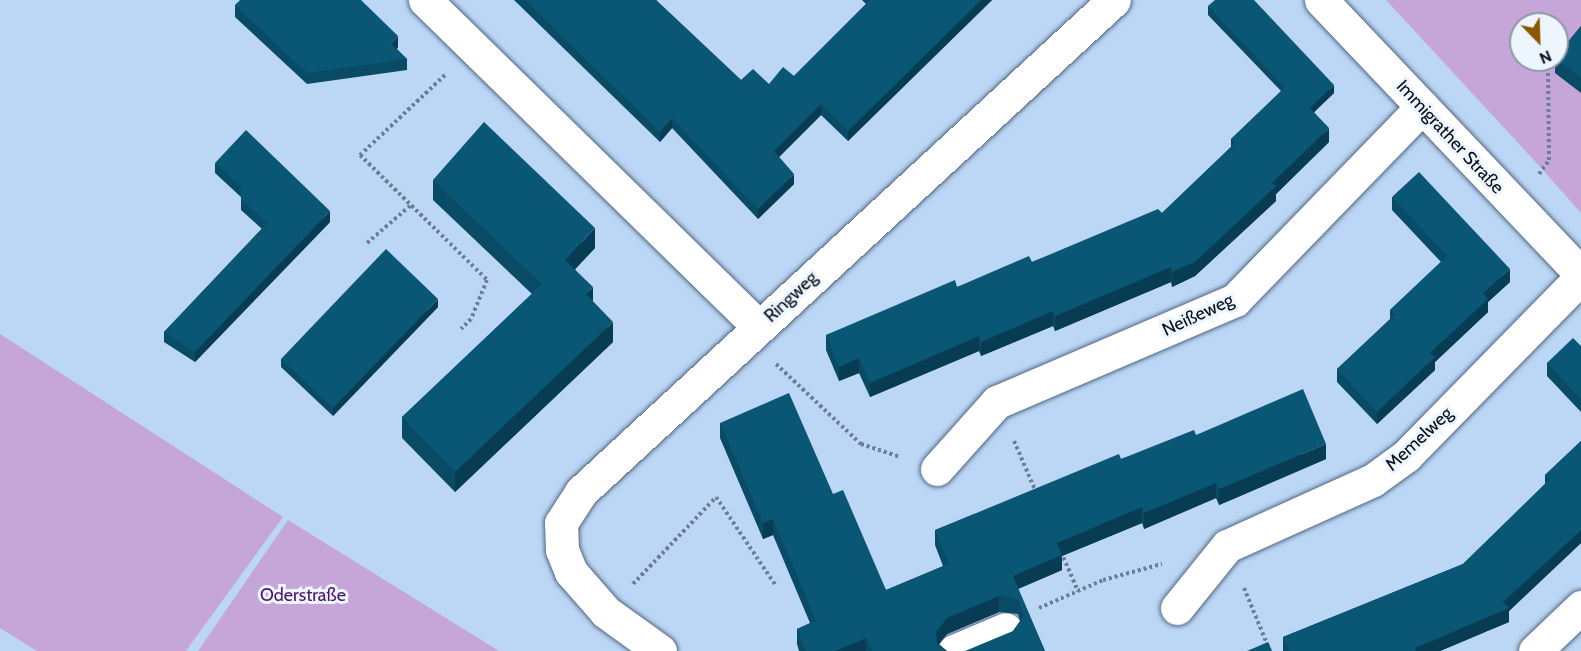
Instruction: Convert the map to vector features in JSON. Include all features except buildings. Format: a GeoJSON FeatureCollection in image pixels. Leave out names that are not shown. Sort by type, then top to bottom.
{"type":"FeatureCollection","features":[{"type":"Feature","properties":{"kind":"street","name":"Ringweg"},"geometry":{"type":"LineString","coordinates":[[425,0],[753,332],[1114,0]]}},
{"type":"Feature","properties":{"kind":"street","name":"Immigrather Straße"},"geometry":{"type":"LineString","coordinates":[[1321,0],[1581,275]]}},
{"type":"Feature","properties":{"kind":"street","name":"Neißeweg"},"geometry":{"type":"LineString","coordinates":[[937,469],[998,402],[1235,300],[1422,107]]}},
{"type":"Feature","properties":{"kind":"street","name":"Memelweg"},"geometry":{"type":"LineString","coordinates":[[1177,608],[1227,546],[1373,480],[1406,456],[1581,275]]}},
{"type":"Feature","properties":{"kind":"street"},"geometry":{"type":"LineString","coordinates":[[660,651],[606,612],[571,572],[562,550],[561,523],[581,492],[753,332]]}},
{"type":"Feature","properties":{"kind":"street"},"geometry":{"type":"LineString","coordinates":[[1535,651],[1581,607]]}},
{"type":"Feature","properties":{"kind":"street"},"geometry":{"type":"LineString","coordinates":[[954,651],[1006,629]]}},
{"type":"Feature","properties":{"kind":"path"},"geometry":{"type":"LineString","coordinates":[[461,329],[471,319],[487,280],[360,155],[473,48]]}},
{"type":"Feature","properties":{"kind":"path"},"geometry":{"type":"LineString","coordinates":[[1509,199],[1549,160],[1548,72]]}},
{"type":"Feature","properties":{"kind":"path"},"geometry":{"type":"LineString","coordinates":[[367,243],[410,206]]}},
{"type":"Feature","properties":{"kind":"path"},"geometry":{"type":"LineString","coordinates":[[753,332],[861,444],[937,469]]}},
{"type":"Feature","properties":{"kind":"path"},"geometry":{"type":"LineString","coordinates":[[998,402],[1038,496]]}},
{"type":"Feature","properties":{"kind":"path"},"geometry":{"type":"LineString","coordinates":[[606,612],[716,497],[776,586]]}},
{"type":"Feature","properties":{"kind":"path"},"geometry":{"type":"LineString","coordinates":[[1227,546],[1270,651]]}},
{"type":"Feature","properties":{"kind":"path"},"geometry":{"type":"LineString","coordinates":[[1060,549],[1078,591],[1171,562]]}},
{"type":"Feature","properties":{"kind":"green space"},"geometry":{"type":"Polygon","coordinates":[[[1386,0],[1581,0],[1581,213],[1543,170],[1386,0]]]}},
{"type":"Feature","properties":{"kind":"green space"},"geometry":{"type":"Polygon","coordinates":[[[0,334],[283,517],[186,651],[37,651],[0,628],[0,334]]]}},
{"type":"Feature","properties":{"kind":"green space","name":"Oderstraße"},"geometry":{"type":"Polygon","coordinates":[[[288,520],[499,651],[198,651],[288,520]]]}}]}
